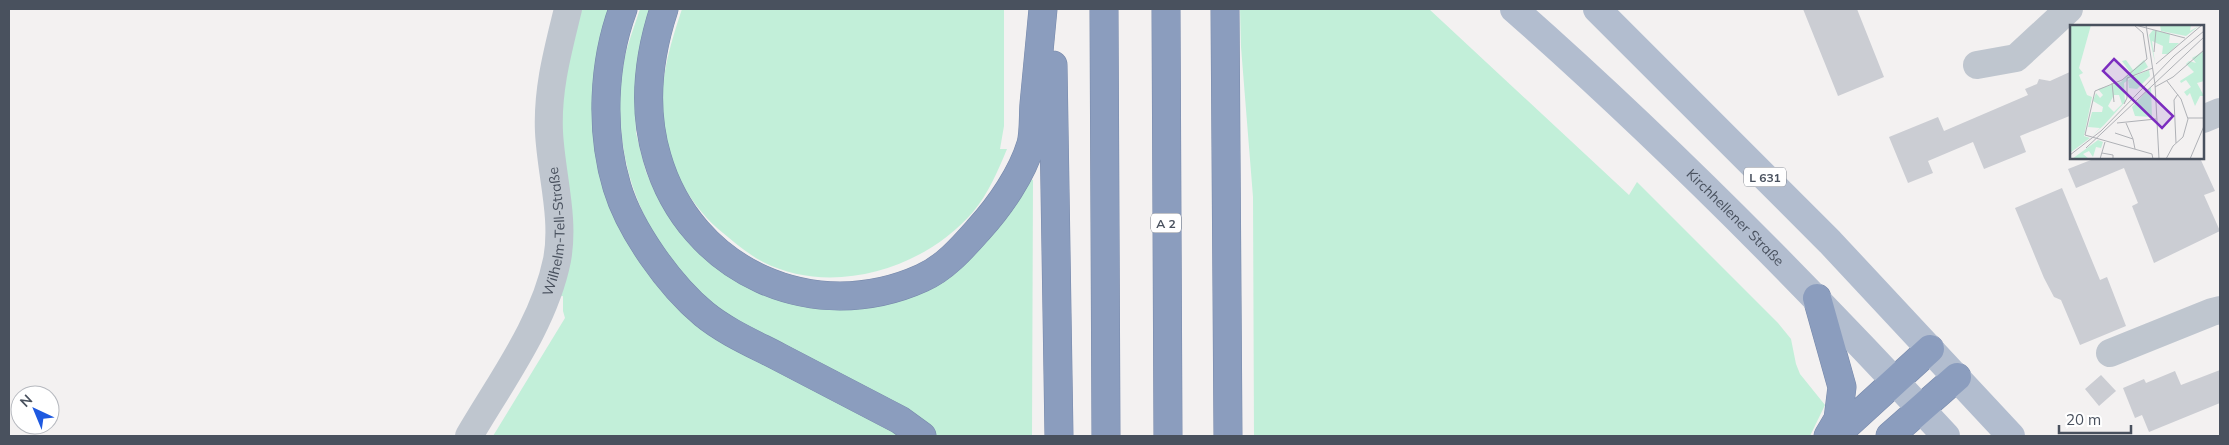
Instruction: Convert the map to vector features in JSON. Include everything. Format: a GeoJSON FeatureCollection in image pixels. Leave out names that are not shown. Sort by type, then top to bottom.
{"type":"FeatureCollection","features":[{"type":"Feature","properties":{"kind":"highway"},"geometry":{"type":"LineString","coordinates":[[623,9],[615,33],[608,66],[608,124],[612,167],[618,189],[629,216],[654,257],[680,290],[704,314],[740,337],[900,420],[922,436]]}},
{"type":"Feature","properties":{"kind":"highway"},"geometry":{"type":"LineString","coordinates":[[664,9],[655,37],[648,83],[648,118],[657,158],[674,199],[689,222],[710,244],[736,264],[768,283],[801,293],[842,297],[883,292],[924,278],[958,254],[988,219],[1012,185],[1031,144],[1042,9]]}},
{"type":"Feature","properties":{"kind":"highway"},"geometry":{"type":"LineString","coordinates":[[1052,9],[1059,436]]}},
{"type":"Feature","properties":{"kind":"highway"},"geometry":{"type":"LineString","coordinates":[[1104,9],[1106,436]]}},
{"type":"Feature","properties":{"kind":"highway","name":"A 2"},"geometry":{"type":"LineString","coordinates":[[1166,9],[1168,436]]}},
{"type":"Feature","properties":{"kind":"highway"},"geometry":{"type":"LineString","coordinates":[[1225,9],[1228,436]]}},
{"type":"Feature","properties":{"kind":"highway"},"geometry":{"type":"LineString","coordinates":[[1817,298],[1842,386],[1838,419],[1828,436]]}},
{"type":"Feature","properties":{"kind":"highway"},"geometry":{"type":"LineString","coordinates":[[1835,436],[1930,349]]}},
{"type":"Feature","properties":{"kind":"highway"},"geometry":{"type":"LineString","coordinates":[[1890,436],[1957,377]]}},
{"type":"Feature","properties":{"kind":"highway"},"geometry":{"type":"LineString","coordinates":[[1228,382],[1244,422],[1244,436]]}},
{"type":"Feature","properties":{"kind":"main road","name":"Kirchhellener Straße"},"geometry":{"type":"LineString","coordinates":[[1514,9],[1623,108],[1817,298],[1946,436]]}},
{"type":"Feature","properties":{"kind":"main road","name":"L 631"},"geometry":{"type":"LineString","coordinates":[[1597,9],[1825,236],[2011,436]]}},
{"type":"Feature","properties":{"kind":"street","name":"Wilhelm-Tell-Straße"},"geometry":{"type":"LineString","coordinates":[[469,436],[536,321],[549,291],[557,260],[560,238],[559,216],[549,134],[548,100],[555,61],[568,9]]}},
{"type":"Feature","properties":{"kind":"street"},"geometry":{"type":"LineString","coordinates":[[1977,65],[2016,58],[2069,9]]}},
{"type":"Feature","properties":{"kind":"street"},"geometry":{"type":"LineString","coordinates":[[2204,119],[2220,112]]}},
{"type":"Feature","properties":{"kind":"street"},"geometry":{"type":"LineString","coordinates":[[2110,353],[2216,311]]}},
{"type":"Feature","properties":{"kind":"green space"},"geometry":{"type":"Polygon","coordinates":[[[579,9],[613,9],[607,24],[634,251],[837,400],[902,436],[493,436],[565,318],[563,296],[556,297],[562,167],[562,83],[579,9]]]}},
{"type":"Feature","properties":{"kind":"green space"},"geometry":{"type":"Polygon","coordinates":[[[640,9],[651,9],[636,70],[635,93],[636,133],[646,172],[655,192],[676,226],[689,241],[715,264],[892,297],[1026,179],[1033,180],[1032,436],[937,436],[929,428],[749,329],[728,316],[691,284],[669,257],[650,227],[636,195],[626,162],[621,127],[620,92],[625,56],[640,9]]]}},
{"type":"Feature","properties":{"kind":"green space"},"geometry":{"type":"Polygon","coordinates":[[[682,9],[1004,9],[1004,126],[1000,149],[1007,149],[988,190],[973,212],[953,232],[929,249],[903,262],[876,272],[847,277],[818,277],[790,272],[757,259],[723,233],[702,212],[683,186],[665,142],[662,111],[663,81],[669,52],[682,9]]]}},
{"type":"Feature","properties":{"kind":"green space"},"geometry":{"type":"Polygon","coordinates":[[[1240,9],[1429,9],[1629,195],[1637,182],[1778,323],[1791,339],[1800,374],[1825,405],[1810,436],[1254,436],[1253,197],[1241,47],[1240,9]]]}},
{"type":"Feature","properties":{"kind":"building"},"geometry":{"type":"Polygon","coordinates":[[[1803,9],[1857,9],[1884,77],[1838,96],[1803,9]]]}},
{"type":"Feature","properties":{"kind":"building"},"geometry":{"type":"Polygon","coordinates":[[[2070,72],[2070,116],[2020,136],[2026,152],[1984,169],[1973,142],[1928,161],[1933,173],[1908,183],[1889,137],[1938,117],[1944,131],[2028,95],[2025,89],[2037,84],[2039,79],[2050,81],[2070,72]]]}},
{"type":"Feature","properties":{"kind":"building"},"geometry":{"type":"Polygon","coordinates":[[[2093,159],[2200,159],[2215,191],[2204,195],[2220,231],[2154,263],[2132,206],[2138,203],[2124,168],[2076,188],[2068,169],[2093,159]]]}},
{"type":"Feature","properties":{"kind":"building"},"geometry":{"type":"Polygon","coordinates":[[[2062,188],[2100,280],[2107,277],[2126,326],[2080,345],[2061,300],[2054,297],[2044,278],[2015,208],[2062,188]]]}},
{"type":"Feature","properties":{"kind":"building"},"geometry":{"type":"Polygon","coordinates":[[[2220,370],[2220,403],[2149,432],[2142,415],[2135,418],[2123,388],[2144,379],[2146,383],[2175,371],[2181,385],[2220,370]]]}},
{"type":"Feature","properties":{"kind":"building"},"geometry":{"type":"Polygon","coordinates":[[[2101,375],[2116,391],[2099,406],[2085,389],[2101,375]]]}}]}
